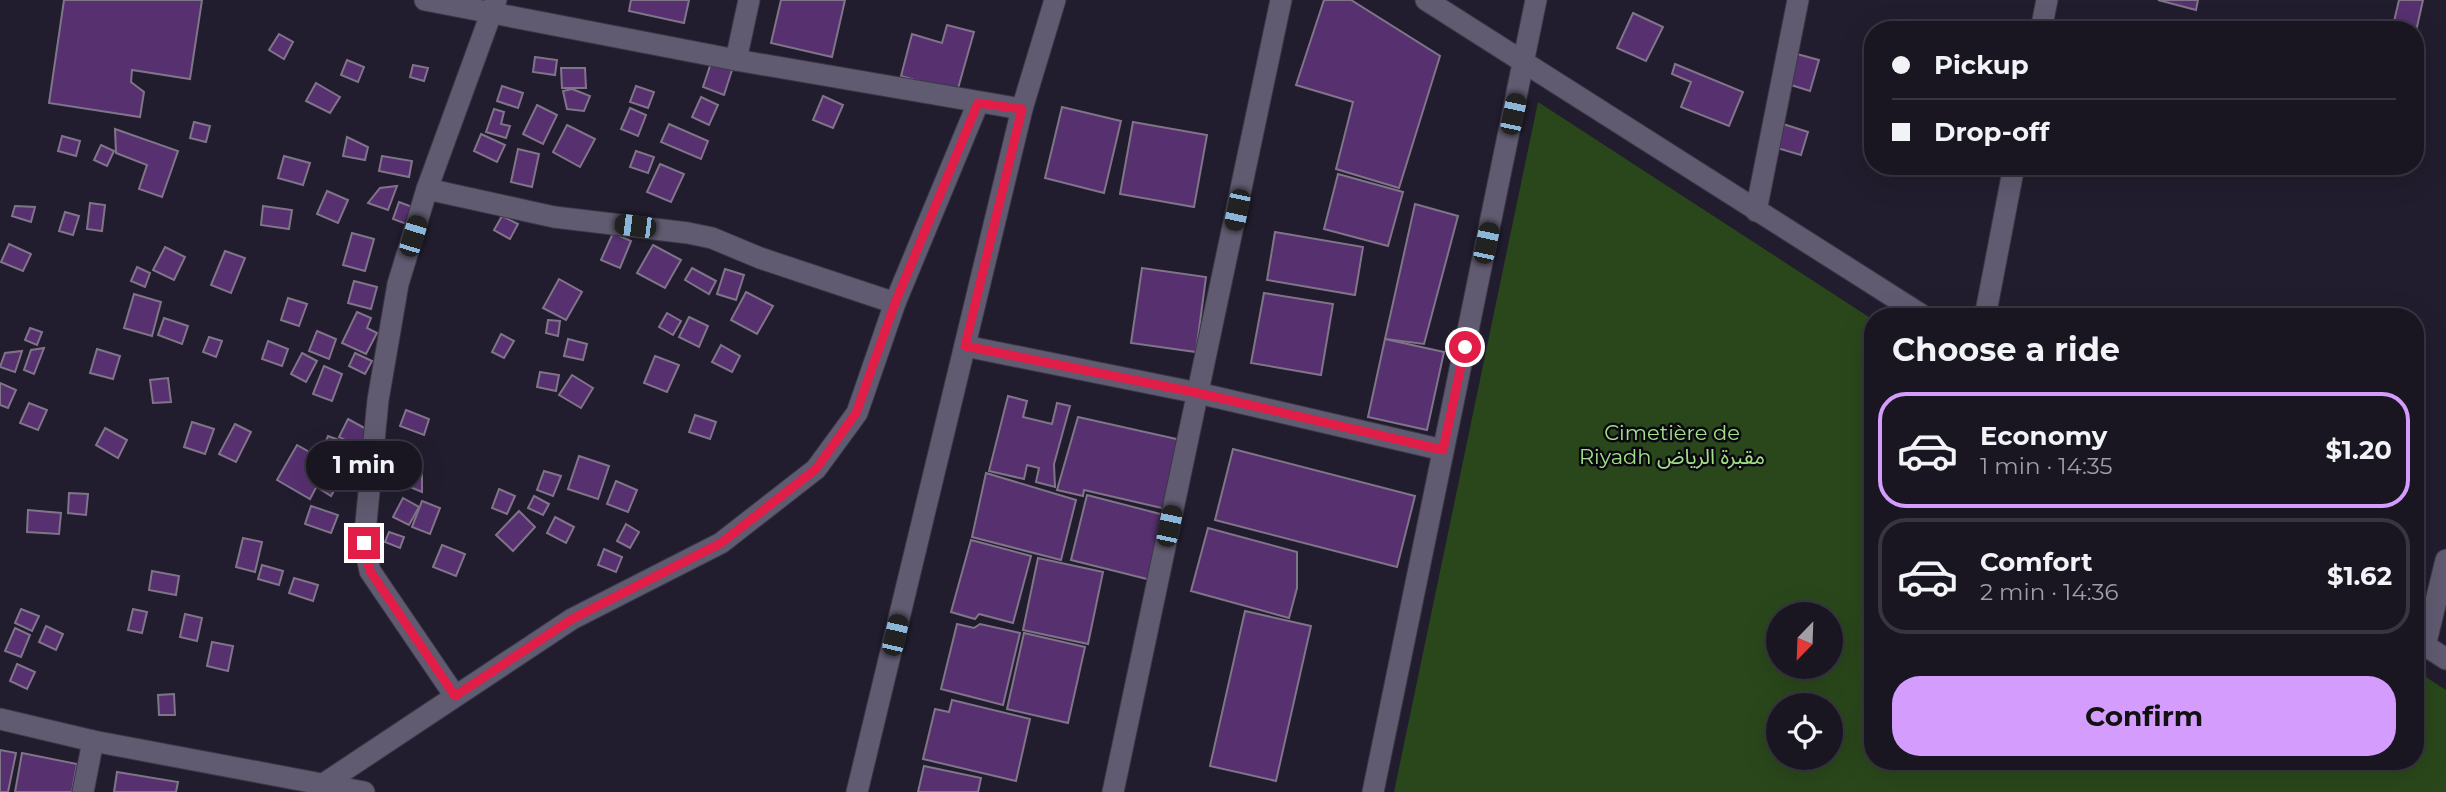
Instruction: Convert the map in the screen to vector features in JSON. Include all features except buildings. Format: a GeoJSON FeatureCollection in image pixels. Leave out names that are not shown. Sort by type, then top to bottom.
{"type":"FeatureCollection","features":[{"type":"Feature","properties":{"kind":"street"},"geometry":{"type":"LineString","coordinates":[[425,0],[495,7],[736,60],[1022,109]]}},
{"type":"Feature","properties":{"kind":"street"},"geometry":{"type":"LineString","coordinates":[[736,60],[749,0]]}},
{"type":"Feature","properties":{"kind":"street"},"geometry":{"type":"LineString","coordinates":[[857,792],[1022,109],[1055,0]]}},
{"type":"Feature","properties":{"kind":"street"},"geometry":{"type":"LineString","coordinates":[[1112,792],[1281,0]]}},
{"type":"Feature","properties":{"kind":"street"},"geometry":{"type":"LineString","coordinates":[[1426,0],[1911,308]]}},
{"type":"Feature","properties":{"kind":"street"},"geometry":{"type":"LineString","coordinates":[[1373,792],[1536,0]]}},
{"type":"Feature","properties":{"kind":"street"},"geometry":{"type":"LineString","coordinates":[[1756,211],[1798,0]]}},
{"type":"Feature","properties":{"kind":"street"},"geometry":{"type":"LineString","coordinates":[[2042,21],[2046,0]]}},
{"type":"Feature","properties":{"kind":"street"},"geometry":{"type":"LineString","coordinates":[[455,696],[370,571],[364,543],[378,400],[396,297],[427,189],[495,7]]}},
{"type":"Feature","properties":{"kind":"street"},"geometry":{"type":"LineString","coordinates":[[324,788],[455,696],[572,619],[721,543],[816,469],[856,413],[895,303],[978,103]]}},
{"type":"Feature","properties":{"kind":"street"},"geometry":{"type":"LineString","coordinates":[[1987,308],[2012,175]]}},
{"type":"Feature","properties":{"kind":"street"},"geometry":{"type":"LineString","coordinates":[[427,189],[554,217],[688,233],[895,303]]}},
{"type":"Feature","properties":{"kind":"street"},"geometry":{"type":"LineString","coordinates":[[965,346],[1198,393],[1443,450]]}},
{"type":"Feature","properties":{"kind":"street"},"geometry":{"type":"LineString","coordinates":[[2424,629],[2446,560]]}},
{"type":"Feature","properties":{"kind":"street"},"geometry":{"type":"LineString","coordinates":[[2424,645],[2446,659]]}},
{"type":"Feature","properties":{"kind":"street"},"geometry":{"type":"LineString","coordinates":[[0,719],[93,741],[324,788],[364,792]]}},
{"type":"Feature","properties":{"kind":"street"},"geometry":{"type":"LineString","coordinates":[[83,792],[93,741]]}},
{"type":"Feature","properties":{"kind":"green space","name":"Cimetière de Riyadh مقبرة الرياض"},"geometry":{"type":"Polygon","coordinates":[[[1538,102],[1864,314],[1864,770],[2424,770],[2424,676],[2446,690],[2446,792],[1394,792],[1538,102]]]}},
{"type":"Feature","properties":{"kind":"route"},"geometry":{"type":"LineString","coordinates":[[364,543],[370,571],[455,696],[572,619],[721,543],[816,469],[856,413],[895,303],[978,103],[1022,109],[965,346],[1198,393],[1443,450],[1465,347]]}}]}
